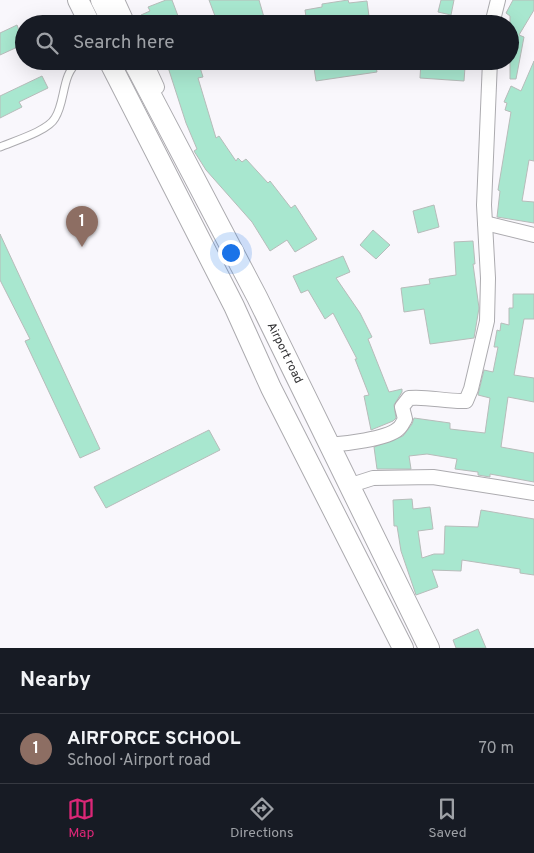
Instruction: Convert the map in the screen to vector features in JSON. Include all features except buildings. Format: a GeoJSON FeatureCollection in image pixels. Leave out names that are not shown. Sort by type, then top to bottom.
{"type":"FeatureCollection","features":[{"type":"Feature","properties":{"kind":"main road"},"geometry":{"type":"LineString","coordinates":[[78,0],[86,15]]}},
{"type":"Feature","properties":{"kind":"main road"},"geometry":{"type":"LineString","coordinates":[[101,0],[108,15]]}},
{"type":"Feature","properties":{"kind":"main road","name":"Airport road"},"geometry":{"type":"LineString","coordinates":[[114,70],[234,306],[271,388],[403,648]]}},
{"type":"Feature","properties":{"kind":"main road","name":"Airport road"},"geometry":{"type":"LineString","coordinates":[[138,70],[257,297],[429,648]]}},
{"type":"Feature","properties":{"kind":"main road"},"geometry":{"type":"LineString","coordinates":[[135,109],[153,99]]}},
{"type":"Feature","properties":{"kind":"street"},"geometry":{"type":"LineString","coordinates":[[117,0],[124,15]]}},
{"type":"Feature","properties":{"kind":"street"},"geometry":{"type":"LineString","coordinates":[[494,15],[498,0]]}},
{"type":"Feature","properties":{"kind":"street"},"geometry":{"type":"LineString","coordinates":[[149,70],[182,144],[255,282],[257,297]]}},
{"type":"Feature","properties":{"kind":"street"},"geometry":{"type":"LineString","coordinates":[[328,445],[350,444],[391,433],[399,428],[405,419],[402,407],[409,398],[421,397],[453,402],[466,401],[471,389],[486,321],[488,278],[485,223],[490,70]]}},
{"type":"Feature","properties":{"kind":"street"},"geometry":{"type":"LineString","coordinates":[[485,223],[534,236]]}},
{"type":"Feature","properties":{"kind":"street"},"geometry":{"type":"LineString","coordinates":[[348,486],[373,478],[433,477],[534,493]]}},
{"type":"Feature","properties":{"kind":"lane"},"geometry":{"type":"LineString","coordinates":[[0,147],[48,126],[56,118],[69,74],[72,70]]}},
{"type":"Feature","properties":{"kind":"place","name":"AIRFORCE SCHOOL"},"geometry":{"type":"Point","coordinates":[82,247]}}]}
